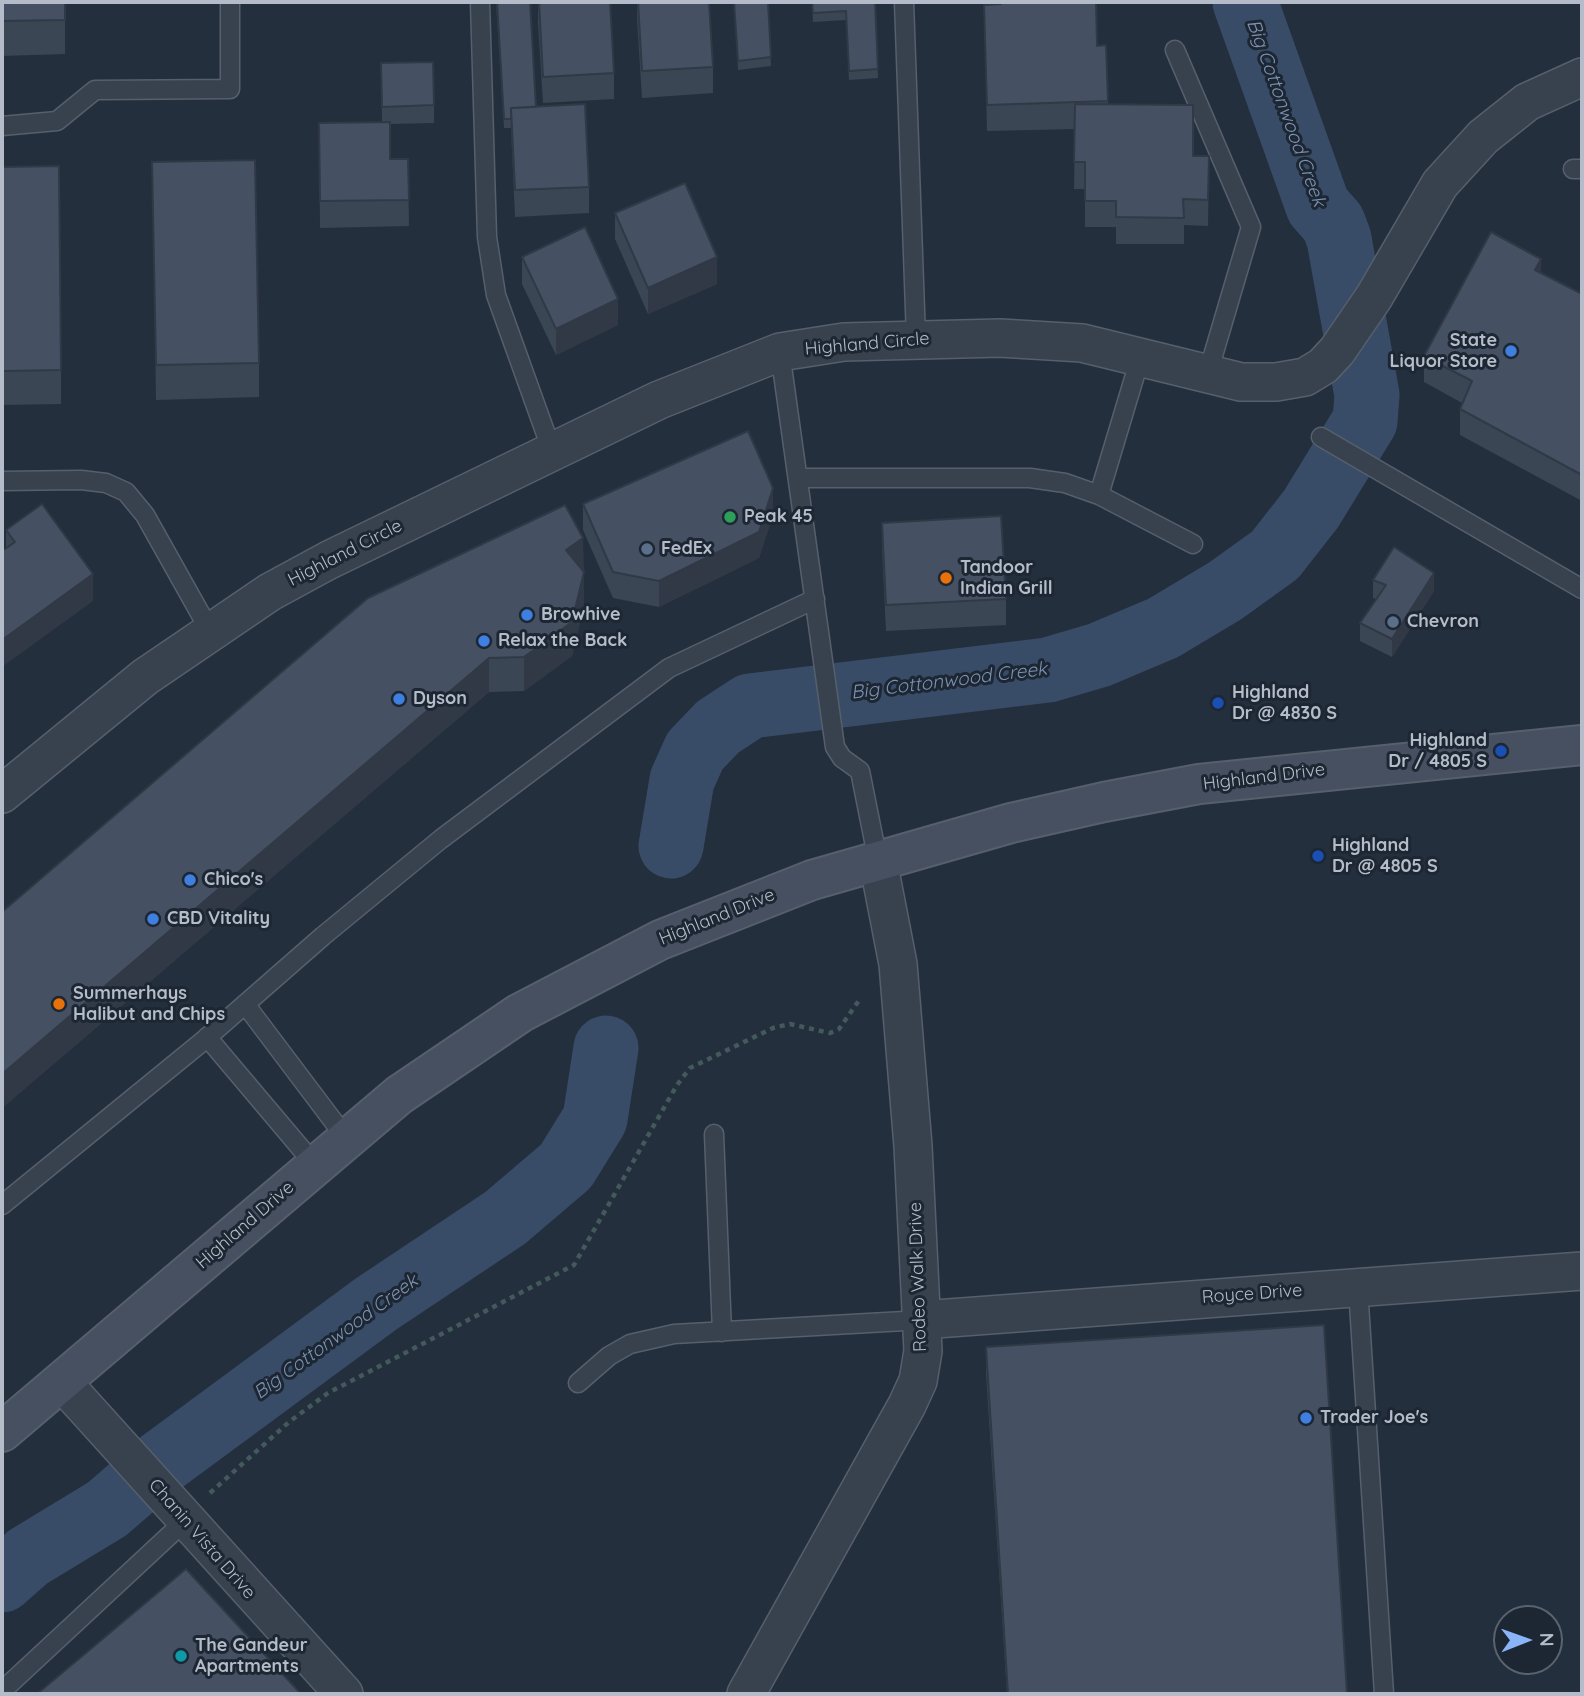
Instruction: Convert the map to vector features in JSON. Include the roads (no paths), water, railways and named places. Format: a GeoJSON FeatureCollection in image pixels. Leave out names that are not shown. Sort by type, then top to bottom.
{"type":"FeatureCollection","features":[{"type":"Feature","properties":{"kind":"main road","name":"Highland Drive"},"geometry":{"type":"LineString","coordinates":[[2,1433],[346,1138],[456,1055],[520,1013],[591,974],[736,908],[812,880],[1011,823],[1199,784],[1582,745]]}},
{"type":"Feature","properties":{"kind":"street","name":"Highland Circle"},"geometry":{"type":"LineString","coordinates":[[2,794],[135,684],[270,592],[329,559],[659,400],[780,352],[844,342],[916,338],[1000,338],[1082,343],[1141,355],[1207,376],[1241,382],[1305,377],[1323,366],[1337,351],[1374,297],[1440,184],[1483,137],[1527,102],[1582,76]]}},
{"type":"Feature","properties":{"kind":"street","name":"Rodeo Walk Drive"},"geometry":{"type":"LineString","coordinates":[[746,1694],[907,1405],[919,1371],[922,1320],[913,1146],[898,964],[878,861]]}},
{"type":"Feature","properties":{"kind":"street","name":"Royce Drive"},"geometry":{"type":"LineString","coordinates":[[922,1320],[1280,1291],[1358,1288],[1582,1271]]}},
{"type":"Feature","properties":{"kind":"street","name":"Chanin Vista Drive"},"geometry":{"type":"LineString","coordinates":[[62,1382],[344,1694]]}},
{"type":"Feature","properties":{"kind":"lane"},"geometry":{"type":"LineString","coordinates":[[2,125],[57,121],[95,90],[230,89],[230,2]]}},
{"type":"Feature","properties":{"kind":"lane"},"geometry":{"type":"LineString","coordinates":[[480,2],[488,237],[496,295],[552,451]]}},
{"type":"Feature","properties":{"kind":"lane"},"geometry":{"type":"LineString","coordinates":[[904,2],[916,338]]}},
{"type":"Feature","properties":{"kind":"lane"},"geometry":{"type":"LineString","coordinates":[[1175,50],[1251,228],[1207,376]]}},
{"type":"Feature","properties":{"kind":"lane"},"geometry":{"type":"LineString","coordinates":[[780,352],[816,598],[822,673],[835,747],[842,758],[860,771],[878,861]]}},
{"type":"Feature","properties":{"kind":"lane"},"geometry":{"type":"LineString","coordinates":[[1099,495],[1141,355]]}},
{"type":"Feature","properties":{"kind":"lane"},"geometry":{"type":"LineString","coordinates":[[1321,438],[1582,589]]}},
{"type":"Feature","properties":{"kind":"lane"},"geometry":{"type":"LineString","coordinates":[[798,478],[1030,478],[1065,482],[1099,495],[1193,544]]}},
{"type":"Feature","properties":{"kind":"lane"},"geometry":{"type":"LineString","coordinates":[[2,481],[81,480],[106,483],[126,492],[145,515],[210,631]]}},
{"type":"Feature","properties":{"kind":"lane"},"geometry":{"type":"LineString","coordinates":[[2,1205],[207,1037],[441,839],[670,667],[816,598]]}},
{"type":"Feature","properties":{"kind":"lane"},"geometry":{"type":"LineString","coordinates":[[245,1004],[346,1138]]}},
{"type":"Feature","properties":{"kind":"lane"},"geometry":{"type":"LineString","coordinates":[[207,1037],[315,1165]]}},
{"type":"Feature","properties":{"kind":"lane"},"geometry":{"type":"LineString","coordinates":[[714,1134],[722,1332]]}},
{"type":"Feature","properties":{"kind":"lane"},"geometry":{"type":"LineString","coordinates":[[1358,1288],[1384,1694]]}},
{"type":"Feature","properties":{"kind":"lane"},"geometry":{"type":"LineString","coordinates":[[578,1383],[609,1356],[630,1344],[674,1334],[922,1320]]}},
{"type":"Feature","properties":{"kind":"lane"},"geometry":{"type":"LineString","coordinates":[[2,1691],[186,1520]]}},
{"type":"Feature","properties":{"kind":"waterway","name":"Big Cottonwood Creek"},"geometry":{"type":"LineString","coordinates":[[671,846],[682,780],[695,751],[718,727],[750,706],[1048,670],[1099,655],[1163,628],[1225,591],[1275,555],[1311,509],[1365,421],[1367,395],[1339,239],[1333,223],[1318,206],[1245,2]]}},
{"type":"Feature","properties":{"kind":"waterway","name":"Big Cottonwood Creek"},"geometry":{"type":"LineString","coordinates":[[2,1580],[28,1557],[107,1509],[159,1464],[376,1304],[505,1218],[566,1166],[595,1119],[606,1048]]}},
{"type":"Feature","properties":{"kind":"place","name":"State Liquor Store"},"geometry":{"type":"Point","coordinates":[1511,351]}},
{"type":"Feature","properties":{"kind":"place","name":"Peak 45"},"geometry":{"type":"Point","coordinates":[730,517]}},
{"type":"Feature","properties":{"kind":"place","name":"FedEx"},"geometry":{"type":"Point","coordinates":[647,549]}},
{"type":"Feature","properties":{"kind":"place","name":"Tandoor Indian Grill"},"geometry":{"type":"Point","coordinates":[946,578]}},
{"type":"Feature","properties":{"kind":"place","name":"Browhive"},"geometry":{"type":"Point","coordinates":[527,615]}},
{"type":"Feature","properties":{"kind":"place","name":"Chevron"},"geometry":{"type":"Point","coordinates":[1393,622]}},
{"type":"Feature","properties":{"kind":"place","name":"Relax the Back"},"geometry":{"type":"Point","coordinates":[484,641]}},
{"type":"Feature","properties":{"kind":"place","name":"Dyson"},"geometry":{"type":"Point","coordinates":[399,699]}},
{"type":"Feature","properties":{"kind":"place","name":"Highland Dr @ 4830 S"},"geometry":{"type":"Point","coordinates":[1218,703]}},
{"type":"Feature","properties":{"kind":"place","name":"Highland Dr / 4805 S"},"geometry":{"type":"Point","coordinates":[1501,751]}},
{"type":"Feature","properties":{"kind":"place","name":"Highland Dr @ 4805 S"},"geometry":{"type":"Point","coordinates":[1318,856]}},
{"type":"Feature","properties":{"kind":"place","name":"Chico's"},"geometry":{"type":"Point","coordinates":[190,880]}},
{"type":"Feature","properties":{"kind":"place","name":"CBD Vitality"},"geometry":{"type":"Point","coordinates":[153,919]}},
{"type":"Feature","properties":{"kind":"place","name":"Summerhays Halibut and Chips"},"geometry":{"type":"Point","coordinates":[59,1004]}},
{"type":"Feature","properties":{"kind":"place","name":"Trader Joe's"},"geometry":{"type":"Point","coordinates":[1306,1418]}},
{"type":"Feature","properties":{"kind":"place","name":"The Gandeur Apartments"},"geometry":{"type":"Point","coordinates":[181,1656]}}]}
